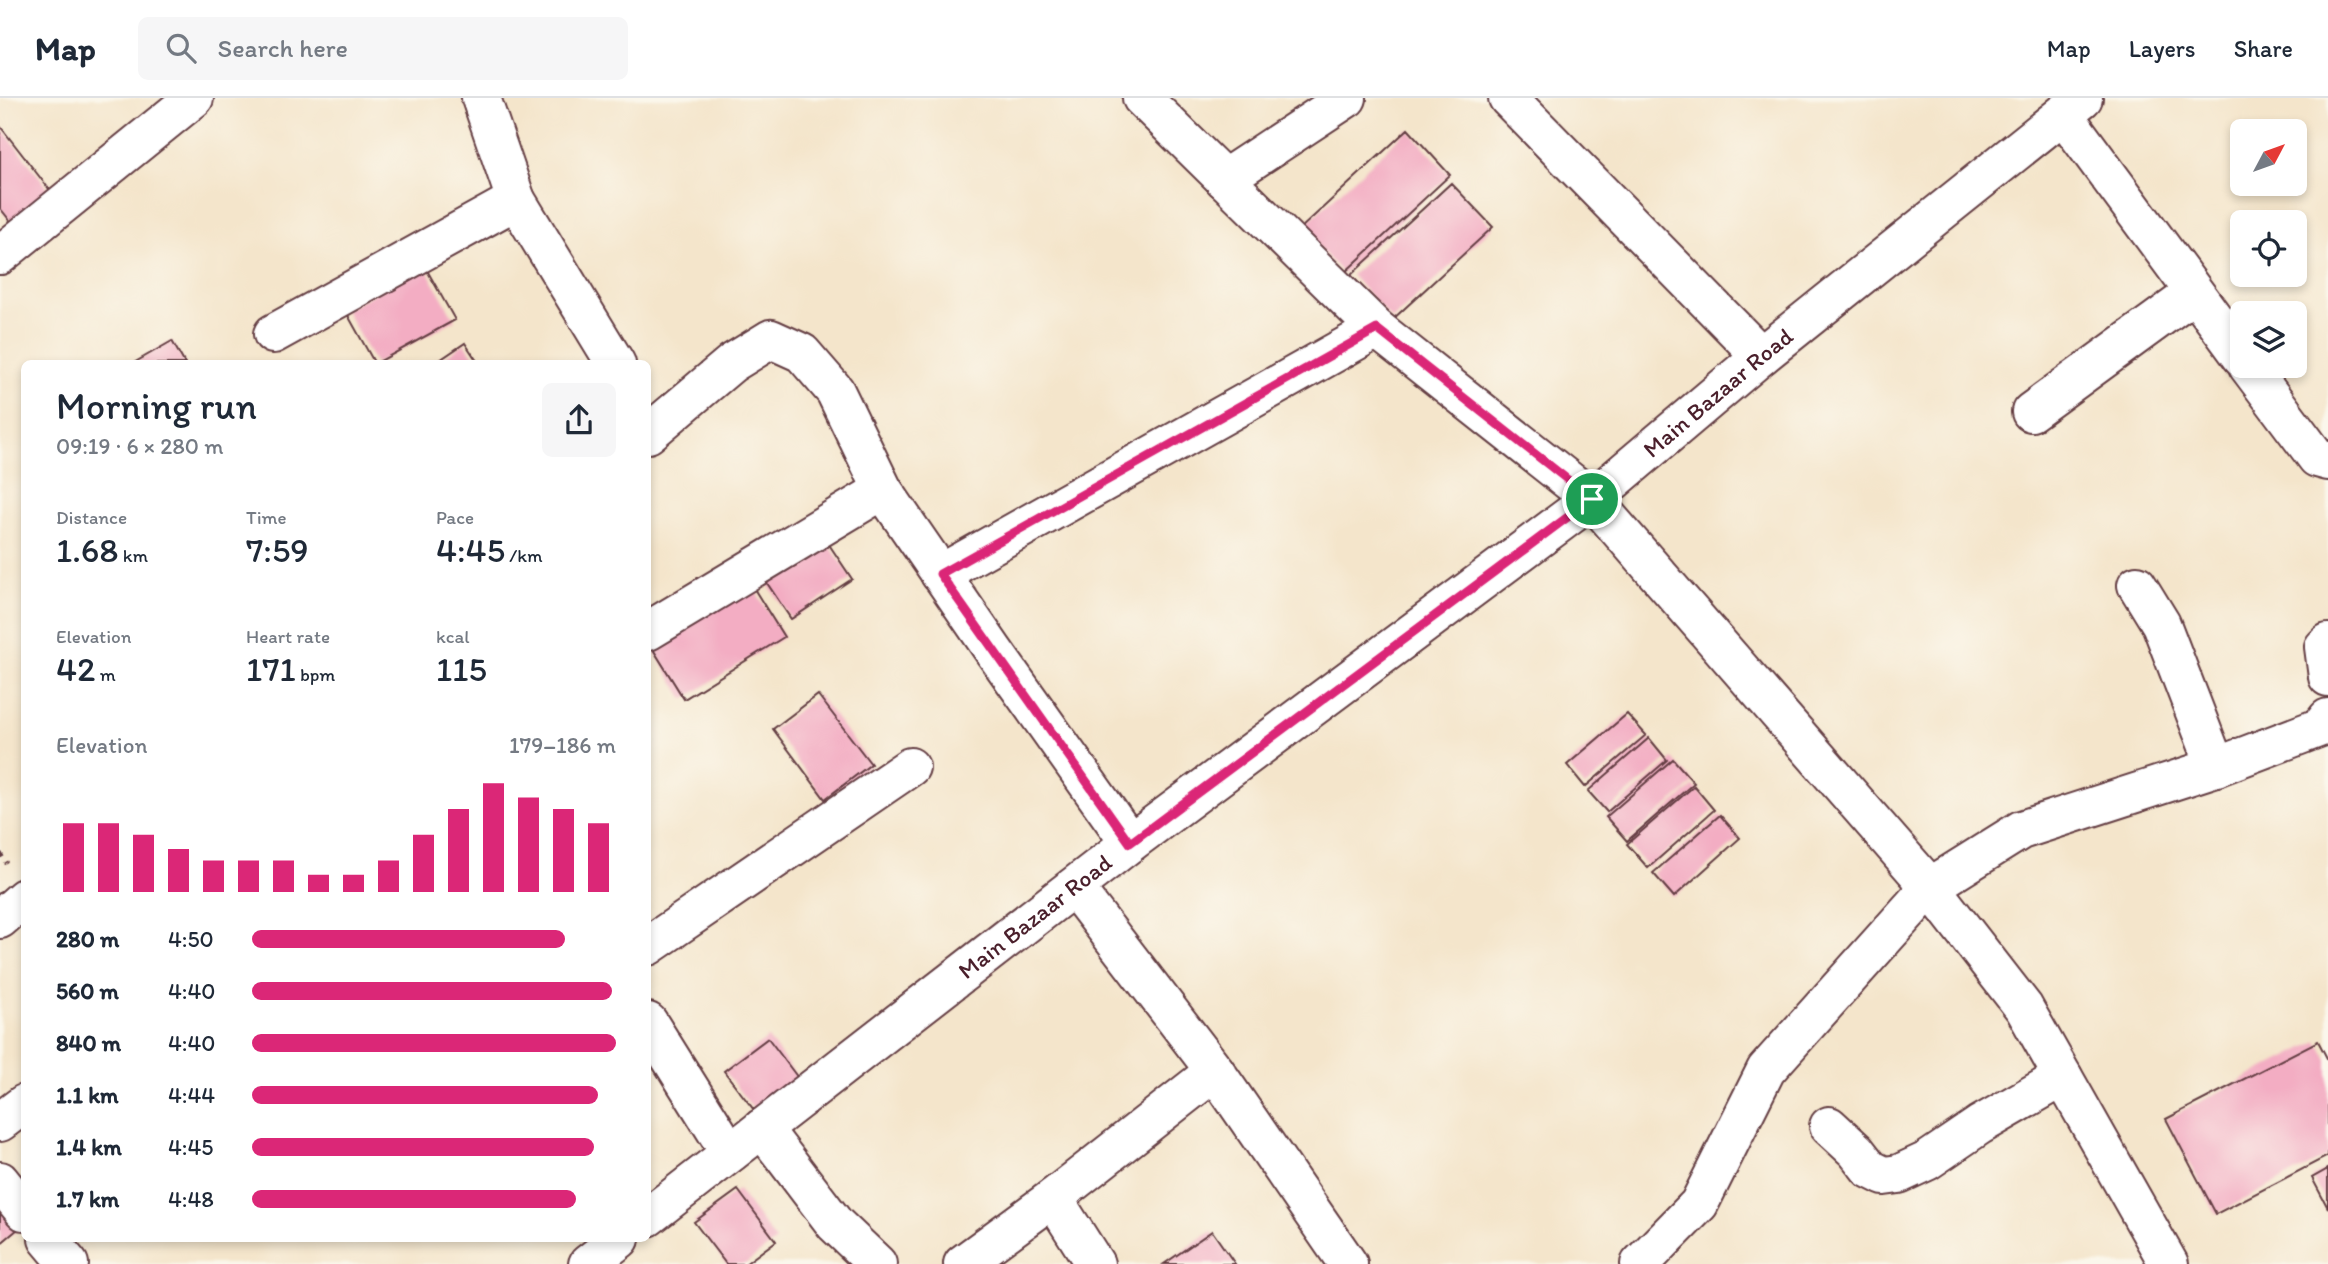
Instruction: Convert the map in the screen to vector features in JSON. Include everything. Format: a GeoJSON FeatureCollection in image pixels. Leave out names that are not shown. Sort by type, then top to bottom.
{"type":"FeatureCollection","features":[{"type":"Feature","properties":{"kind":"street"},"geometry":{"type":"LineString","coordinates":[[0,255],[194,98]]}},
{"type":"Feature","properties":{"kind":"street"},"geometry":{"type":"LineString","coordinates":[[481,98],[516,200],[615,360]]}},
{"type":"Feature","properties":{"kind":"street"},"geometry":{"type":"LineString","coordinates":[[1142,98],[1377,329],[1592,499],[1930,887],[2024,1008],[2169,1264]]}},
{"type":"Feature","properties":{"kind":"street"},"geometry":{"type":"LineString","coordinates":[[1224,178],[1347,98]]}},
{"type":"Feature","properties":{"kind":"street"},"geometry":{"type":"LineString","coordinates":[[1508,98],[1761,356]]}},
{"type":"Feature","properties":{"kind":"street"},"geometry":{"type":"LineString","coordinates":[[2073,106],[2194,293],[2230,341]]}},
{"type":"Feature","properties":{"kind":"street","name":"Main Bazaar Road"},"geometry":{"type":"LineString","coordinates":[[651,1215],[1130,843],[1592,499],[1761,356],[2073,106]]}},
{"type":"Feature","properties":{"kind":"street"},"geometry":{"type":"LineString","coordinates":[[273,334],[516,200]]}},
{"type":"Feature","properties":{"kind":"street"},"geometry":{"type":"LineString","coordinates":[[2031,412],[2194,293]]}},
{"type":"Feature","properties":{"kind":"street"},"geometry":{"type":"LineString","coordinates":[[940,574],[1377,329]]}},
{"type":"Feature","properties":{"kind":"street"},"geometry":{"type":"LineString","coordinates":[[651,424],[732,363],[772,339],[802,353],[835,391],[883,490],[1130,843]]}},
{"type":"Feature","properties":{"kind":"street"},"geometry":{"type":"LineString","coordinates":[[2257,378],[2317,458],[2328,461]]}},
{"type":"Feature","properties":{"kind":"street"},"geometry":{"type":"LineString","coordinates":[[651,629],[883,490]]}},
{"type":"Feature","properties":{"kind":"street"},"geometry":{"type":"LineString","coordinates":[[2137,585],[2161,624],[2216,767]]}},
{"type":"Feature","properties":{"kind":"street"},"geometry":{"type":"LineString","coordinates":[[2328,643],[2324,647],[2328,677]]}},
{"type":"Feature","properties":{"kind":"street"},"geometry":{"type":"LineString","coordinates":[[1640,1264],[1699,1204],[1766,1070],[1930,887],[2021,830],[2216,767],[2321,727],[2328,718]]}},
{"type":"Feature","properties":{"kind":"street"},"geometry":{"type":"LineString","coordinates":[[651,944],[910,767]]}},
{"type":"Feature","properties":{"kind":"street"},"geometry":{"type":"LineString","coordinates":[[1074,887],[1215,1071],[1348,1264]]}},
{"type":"Feature","properties":{"kind":"street"},"geometry":{"type":"LineString","coordinates":[[0,919],[21,901]]}},
{"type":"Feature","properties":{"kind":"street"},"geometry":{"type":"LineString","coordinates":[[651,1027],[730,1153]]}},
{"type":"Feature","properties":{"kind":"street"},"geometry":{"type":"LineString","coordinates":[[963,1264],[1053,1198],[1215,1071]]}},
{"type":"Feature","properties":{"kind":"street"},"geometry":{"type":"LineString","coordinates":[[1829,1126],[1856,1151],[1870,1169],[1884,1176],[1899,1174],[1927,1161],[1980,1125],[2063,1076]]}},
{"type":"Feature","properties":{"kind":"street"},"geometry":{"type":"LineString","coordinates":[[0,1122],[21,1106]]}},
{"type":"Feature","properties":{"kind":"street"},"geometry":{"type":"LineString","coordinates":[[762,1128],[835,1224],[877,1264]]}},
{"type":"Feature","properties":{"kind":"street"},"geometry":{"type":"LineString","coordinates":[[0,1181],[21,1206]]}},
{"type":"Feature","properties":{"kind":"street"},"geometry":{"type":"LineString","coordinates":[[1053,1198],[1095,1264]]}},
{"type":"Feature","properties":{"kind":"street"},"geometry":{"type":"LineString","coordinates":[[51,1242],[69,1264]]}},
{"type":"Feature","properties":{"kind":"street"},"geometry":{"type":"LineString","coordinates":[[588,1264],[616,1242]]}},
{"type":"Feature","properties":{"kind":"building"},"geometry":{"type":"Polygon","coordinates":[[[0,126],[56,198],[16,228],[0,208],[0,126]]]}},
{"type":"Feature","properties":{"kind":"building"},"geometry":{"type":"Polygon","coordinates":[[[1408,129],[1450,175],[1343,274],[1301,228],[1408,129]]]}},
{"type":"Feature","properties":{"kind":"building"},"geometry":{"type":"Polygon","coordinates":[[[1451,183],[1493,227],[1392,320],[1351,275],[1451,183]]]}},
{"type":"Feature","properties":{"kind":"building"},"geometry":{"type":"Polygon","coordinates":[[[424,265],[455,320],[382,360],[373,360],[345,310],[424,265]]]}},
{"type":"Feature","properties":{"kind":"building"},"geometry":{"type":"Polygon","coordinates":[[[172,341],[183,360],[139,360],[172,341]]]}},
{"type":"Feature","properties":{"kind":"building"},"geometry":{"type":"Polygon","coordinates":[[[465,343],[476,360],[440,360],[465,343]]]}},
{"type":"Feature","properties":{"kind":"building"},"geometry":{"type":"Polygon","coordinates":[[[826,540],[852,579],[791,619],[765,580],[826,540]]]}},
{"type":"Feature","properties":{"kind":"building"},"geometry":{"type":"Polygon","coordinates":[[[751,584],[784,637],[684,699],[651,646],[751,584]]]}},
{"type":"Feature","properties":{"kind":"building"},"geometry":{"type":"Polygon","coordinates":[[[818,695],[871,764],[825,799],[773,729],[818,695]]]}},
{"type":"Feature","properties":{"kind":"building"},"geometry":{"type":"Polygon","coordinates":[[[1627,714],[1646,735],[1585,787],[1567,765],[1627,714]]]}},
{"type":"Feature","properties":{"kind":"building"},"geometry":{"type":"Polygon","coordinates":[[[1649,738],[1667,760],[1607,812],[1588,791],[1649,738]]]}},
{"type":"Feature","properties":{"kind":"building"},"geometry":{"type":"Polygon","coordinates":[[[1673,759],[1694,783],[1627,841],[1606,817],[1673,759]]]}},
{"type":"Feature","properties":{"kind":"building"},"geometry":{"type":"Polygon","coordinates":[[[1694,786],[1714,810],[1648,868],[1627,844],[1694,786]]]}},
{"type":"Feature","properties":{"kind":"building"},"geometry":{"type":"Polygon","coordinates":[[[1720,815],[1740,838],[1674,897],[1653,873],[1720,815]]]}},
{"type":"Feature","properties":{"kind":"building"},"geometry":{"type":"Polygon","coordinates":[[[768,1038],[804,1086],[761,1119],[724,1071],[768,1038]]]}},
{"type":"Feature","properties":{"kind":"building"},"geometry":{"type":"Polygon","coordinates":[[[2318,1041],[2328,1060],[2328,1156],[2216,1214],[2166,1119],[2318,1041]]]}},
{"type":"Feature","properties":{"kind":"building"},"geometry":{"type":"Polygon","coordinates":[[[2328,1169],[2328,1208],[2312,1178],[2328,1169]]]}},
{"type":"Feature","properties":{"kind":"building"},"geometry":{"type":"Polygon","coordinates":[[[738,1190],[776,1241],[745,1264],[726,1264],[694,1222],[738,1190]]]}},
{"type":"Feature","properties":{"kind":"building"},"geometry":{"type":"Polygon","coordinates":[[[0,1196],[21,1220],[21,1226],[0,1244],[0,1196]]]}},
{"type":"Feature","properties":{"kind":"building"},"geometry":{"type":"Polygon","coordinates":[[[1212,1231],[1235,1264],[1164,1264],[1212,1231]]]}},
{"type":"Feature","properties":{"kind":"route"},"geometry":{"type":"LineString","coordinates":[[1377,329],[1592,499],[1130,843],[940,574],[1377,329]]}}]}
